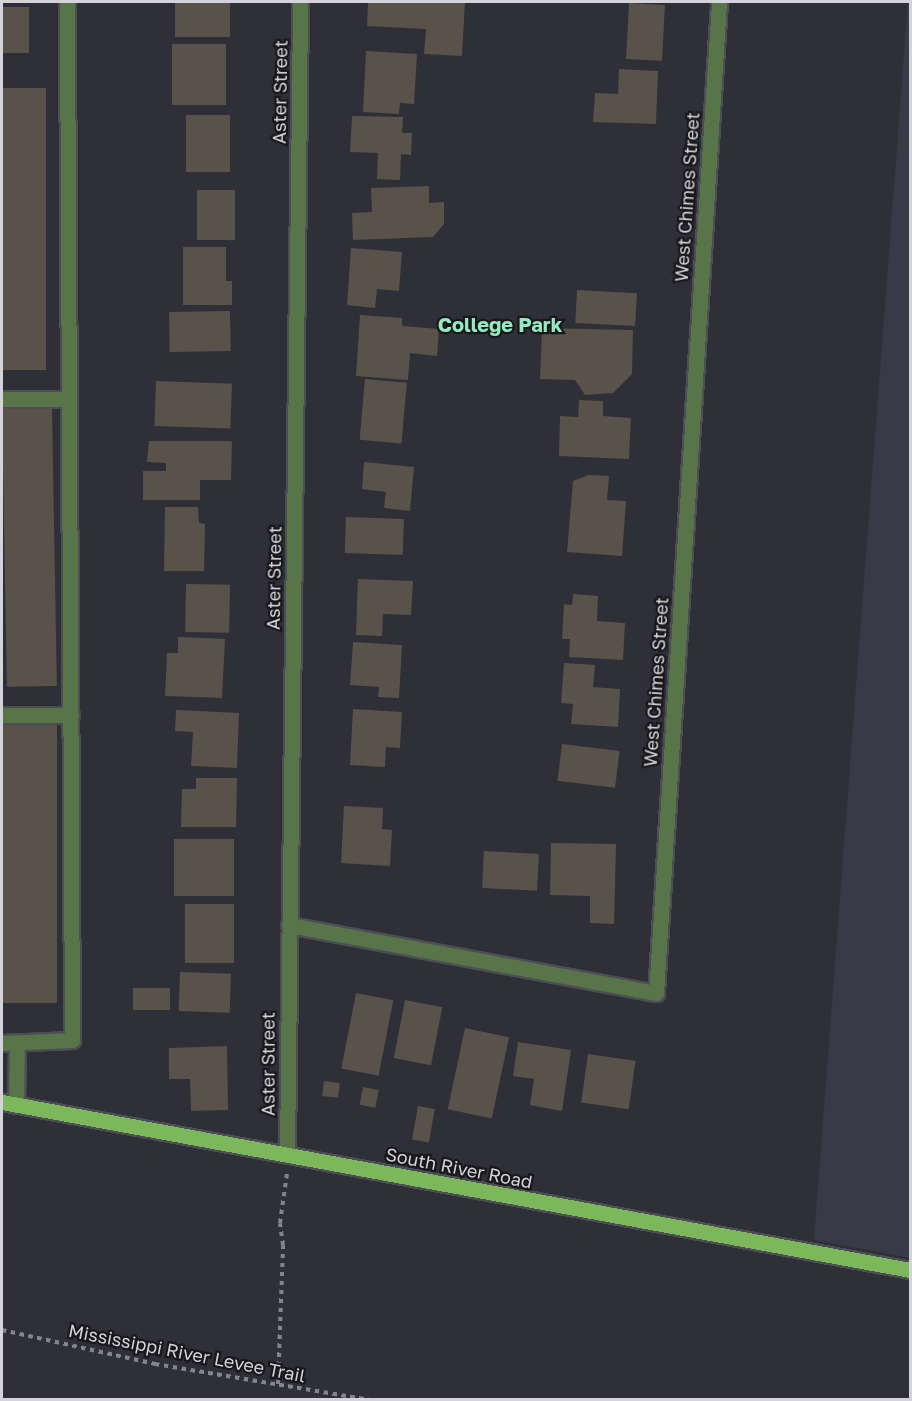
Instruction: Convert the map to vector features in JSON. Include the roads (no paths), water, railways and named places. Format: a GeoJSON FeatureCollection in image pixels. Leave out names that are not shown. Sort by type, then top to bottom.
{"type":"FeatureCollection","features":[{"type":"Feature","properties":{"kind":"main road","name":"South River Road"},"geometry":{"type":"LineString","coordinates":[[9,1103],[910,1270]]}},
{"type":"Feature","properties":{"kind":"street"},"geometry":{"type":"LineString","coordinates":[[9,1103],[9,1043],[72,1040],[67,2]]}},
{"type":"Feature","properties":{"kind":"street","name":"Aster Street"},"geometry":{"type":"LineString","coordinates":[[287,1155],[300,2]]}},
{"type":"Feature","properties":{"kind":"street","name":"West Chimes Street"},"geometry":{"type":"LineString","coordinates":[[289,925],[656,993],[719,2]]}},
{"type":"Feature","properties":{"kind":"street"},"geometry":{"type":"LineString","coordinates":[[2,399],[69,399]]}},
{"type":"Feature","properties":{"kind":"street"},"geometry":{"type":"LineString","coordinates":[[2,715],[71,715]]}},
{"type":"Feature","properties":{"kind":"district","name":"College Park"},"geometry":{"type":"Point","coordinates":[500,324]}}]}
